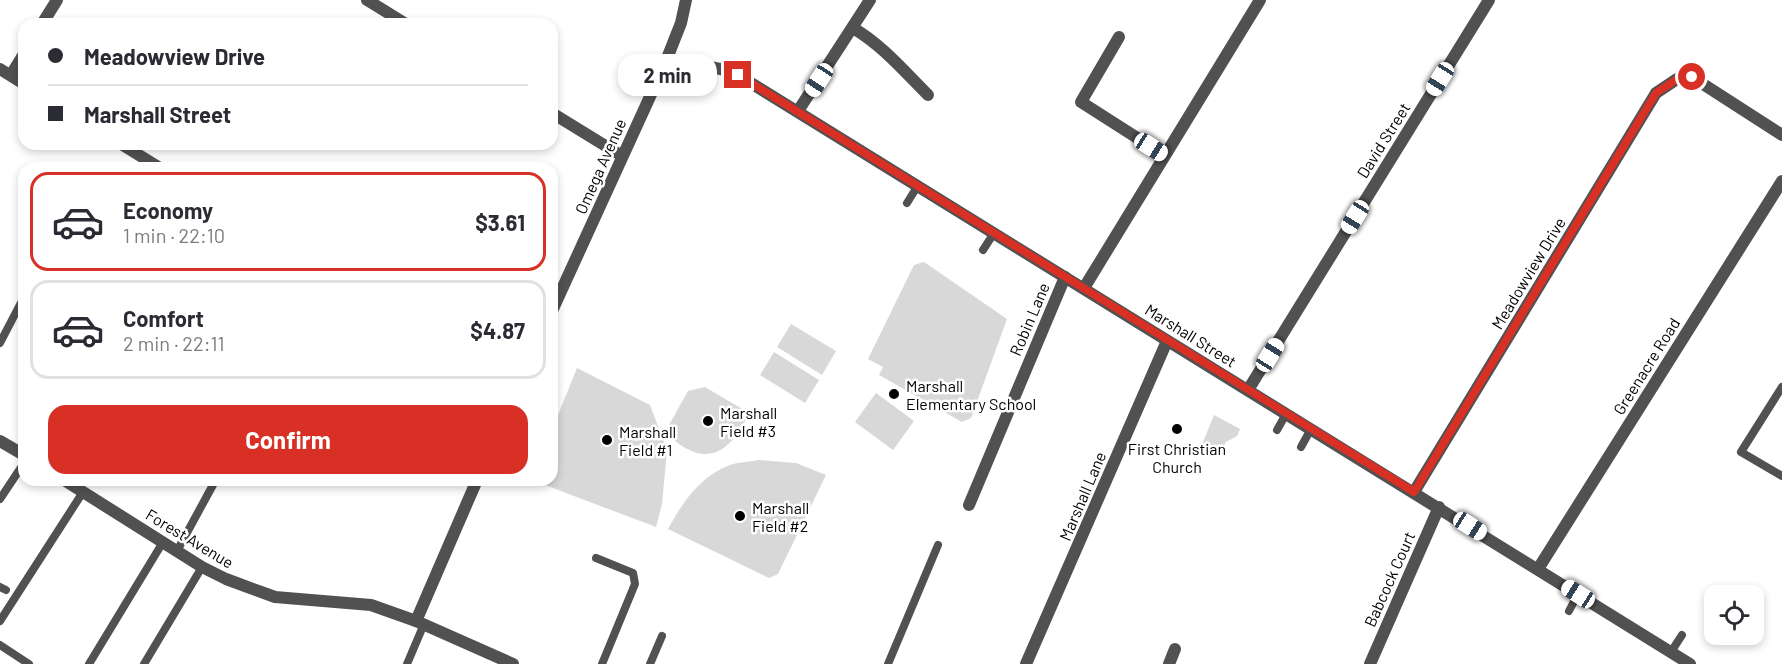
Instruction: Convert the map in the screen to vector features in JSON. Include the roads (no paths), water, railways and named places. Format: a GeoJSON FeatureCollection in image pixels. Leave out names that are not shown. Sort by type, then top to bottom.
{"type":"FeatureCollection","features":[{"type":"Feature","properties":{"kind":"street"},"geometry":{"type":"LineString","coordinates":[[46,18],[57,0]]}},
{"type":"Feature","properties":{"kind":"street"},"geometry":{"type":"LineString","coordinates":[[367,0],[396,18]]}},
{"type":"Feature","properties":{"kind":"street","name":"Omega Avenue"},"geometry":{"type":"LineString","coordinates":[[558,298],[663,66],[681,23],[686,0]]}},
{"type":"Feature","properties":{"kind":"street"},"geometry":{"type":"LineString","coordinates":[[798,111],[870,0]]}},
{"type":"Feature","properties":{"kind":"street"},"geometry":{"type":"LineString","coordinates":[[1084,288],[1260,0]]}},
{"type":"Feature","properties":{"kind":"street","name":"David Street"},"geometry":{"type":"LineString","coordinates":[[1248,390],[1489,0]]}},
{"type":"Feature","properties":{"kind":"street"},"geometry":{"type":"LineString","coordinates":[[853,28],[882,49],[928,95]]}},
{"type":"Feature","properties":{"kind":"street"},"geometry":{"type":"LineString","coordinates":[[1119,37],[1082,102],[1164,155]]}},
{"type":"Feature","properties":{"kind":"street"},"geometry":{"type":"LineString","coordinates":[[18,60],[5,72],[18,80]]}},
{"type":"Feature","properties":{"kind":"street","name":"Marshall Street"},"geometry":{"type":"LineString","coordinates":[[663,66],[690,64],[731,72],[798,111],[917,187],[1690,664]]}},
{"type":"Feature","properties":{"kind":"street","name":"Meadowview Drive"},"geometry":{"type":"LineString","coordinates":[[1414,492],[1656,93],[1677,79],[1692,77],[1782,135]]}},
{"type":"Feature","properties":{"kind":"street"},"geometry":{"type":"LineString","coordinates":[[558,117],[622,156]]}},
{"type":"Feature","properties":{"kind":"street"},"geometry":{"type":"LineString","coordinates":[[131,150],[150,162]]}},
{"type":"Feature","properties":{"kind":"street","name":"Greenacre Road"},"geometry":{"type":"LineString","coordinates":[[1538,569],[1782,181]]}},
{"type":"Feature","properties":{"kind":"street","name":"Robin Lane"},"geometry":{"type":"LineString","coordinates":[[969,506],[1065,277]]}},
{"type":"Feature","properties":{"kind":"street","name":"Marshall Lane"},"geometry":{"type":"LineString","coordinates":[[1026,664],[1167,341]]}},
{"type":"Feature","properties":{"kind":"street"},"geometry":{"type":"LineString","coordinates":[[0,441],[18,452]]}},
{"type":"Feature","properties":{"kind":"street","name":"Forest Avenue"},"geometry":{"type":"LineString","coordinates":[[74,486],[202,567],[226,579],[275,597],[371,605],[420,623],[492,660],[513,664]]}},
{"type":"Feature","properties":{"kind":"street"},"geometry":{"type":"LineString","coordinates":[[420,623],[475,486]]}},
{"type":"Feature","properties":{"kind":"street","name":"Babcock Court"},"geometry":{"type":"LineString","coordinates":[[1370,664],[1439,507]]}},
{"type":"Feature","properties":{"kind":"street"},"geometry":{"type":"LineString","coordinates":[[1169,664],[1176,649]]}},
{"type":"Feature","properties":{"kind":"lane"},"geometry":{"type":"LineString","coordinates":[[908,203],[917,187]]}},
{"type":"Feature","properties":{"kind":"lane"},"geometry":{"type":"LineString","coordinates":[[983,250],[994,233]]}},
{"type":"Feature","properties":{"kind":"lane"},"geometry":{"type":"LineString","coordinates":[[0,343],[18,308]]}},
{"type":"Feature","properties":{"kind":"lane"},"geometry":{"type":"LineString","coordinates":[[1782,387],[1741,452],[1782,476]]}},
{"type":"Feature","properties":{"kind":"lane"},"geometry":{"type":"LineString","coordinates":[[1277,430],[1286,414]]}},
{"type":"Feature","properties":{"kind":"lane"},"geometry":{"type":"LineString","coordinates":[[1301,447],[1311,429]]}},
{"type":"Feature","properties":{"kind":"lane"},"geometry":{"type":"LineString","coordinates":[[0,499],[18,472]]}},
{"type":"Feature","properties":{"kind":"lane"},"geometry":{"type":"LineString","coordinates":[[177,551],[212,486]]}},
{"type":"Feature","properties":{"kind":"lane"},"geometry":{"type":"LineString","coordinates":[[0,621],[83,492]]}},
{"type":"Feature","properties":{"kind":"lane"},"geometry":{"type":"LineString","coordinates":[[89,664],[163,542]]}},
{"type":"Feature","properties":{"kind":"lane"},"geometry":{"type":"LineString","coordinates":[[888,664],[938,546]]}},
{"type":"Feature","properties":{"kind":"lane"},"geometry":{"type":"LineString","coordinates":[[596,558],[633,573],[635,584],[602,664]]}},
{"type":"Feature","properties":{"kind":"lane"},"geometry":{"type":"LineString","coordinates":[[144,664],[202,567]]}},
{"type":"Feature","properties":{"kind":"lane"},"geometry":{"type":"LineString","coordinates":[[1569,612],[1578,594]]}},
{"type":"Feature","properties":{"kind":"lane"},"geometry":{"type":"LineString","coordinates":[[407,664],[420,623]]}},
{"type":"Feature","properties":{"kind":"lane"},"geometry":{"type":"LineString","coordinates":[[1671,652],[1682,635]]}},
{"type":"Feature","properties":{"kind":"lane"},"geometry":{"type":"LineString","coordinates":[[650,664],[662,636]]}},
{"type":"Feature","properties":{"kind":"lane"},"geometry":{"type":"LineString","coordinates":[[0,645],[28,664]]}},
{"type":"Feature","properties":{"kind":"place","name":"Marshall Elementary School"},"geometry":{"type":"Point","coordinates":[894,394]}},
{"type":"Feature","properties":{"kind":"place","name":"Marshall Field #3"},"geometry":{"type":"Point","coordinates":[708,421]}},
{"type":"Feature","properties":{"kind":"place","name":"First Christian Church"},"geometry":{"type":"Point","coordinates":[1177,429]}},
{"type":"Feature","properties":{"kind":"place","name":"Marshall Field #1"},"geometry":{"type":"Point","coordinates":[607,440]}},
{"type":"Feature","properties":{"kind":"place","name":"Marshall Field #2"},"geometry":{"type":"Point","coordinates":[740,516]}}]}
